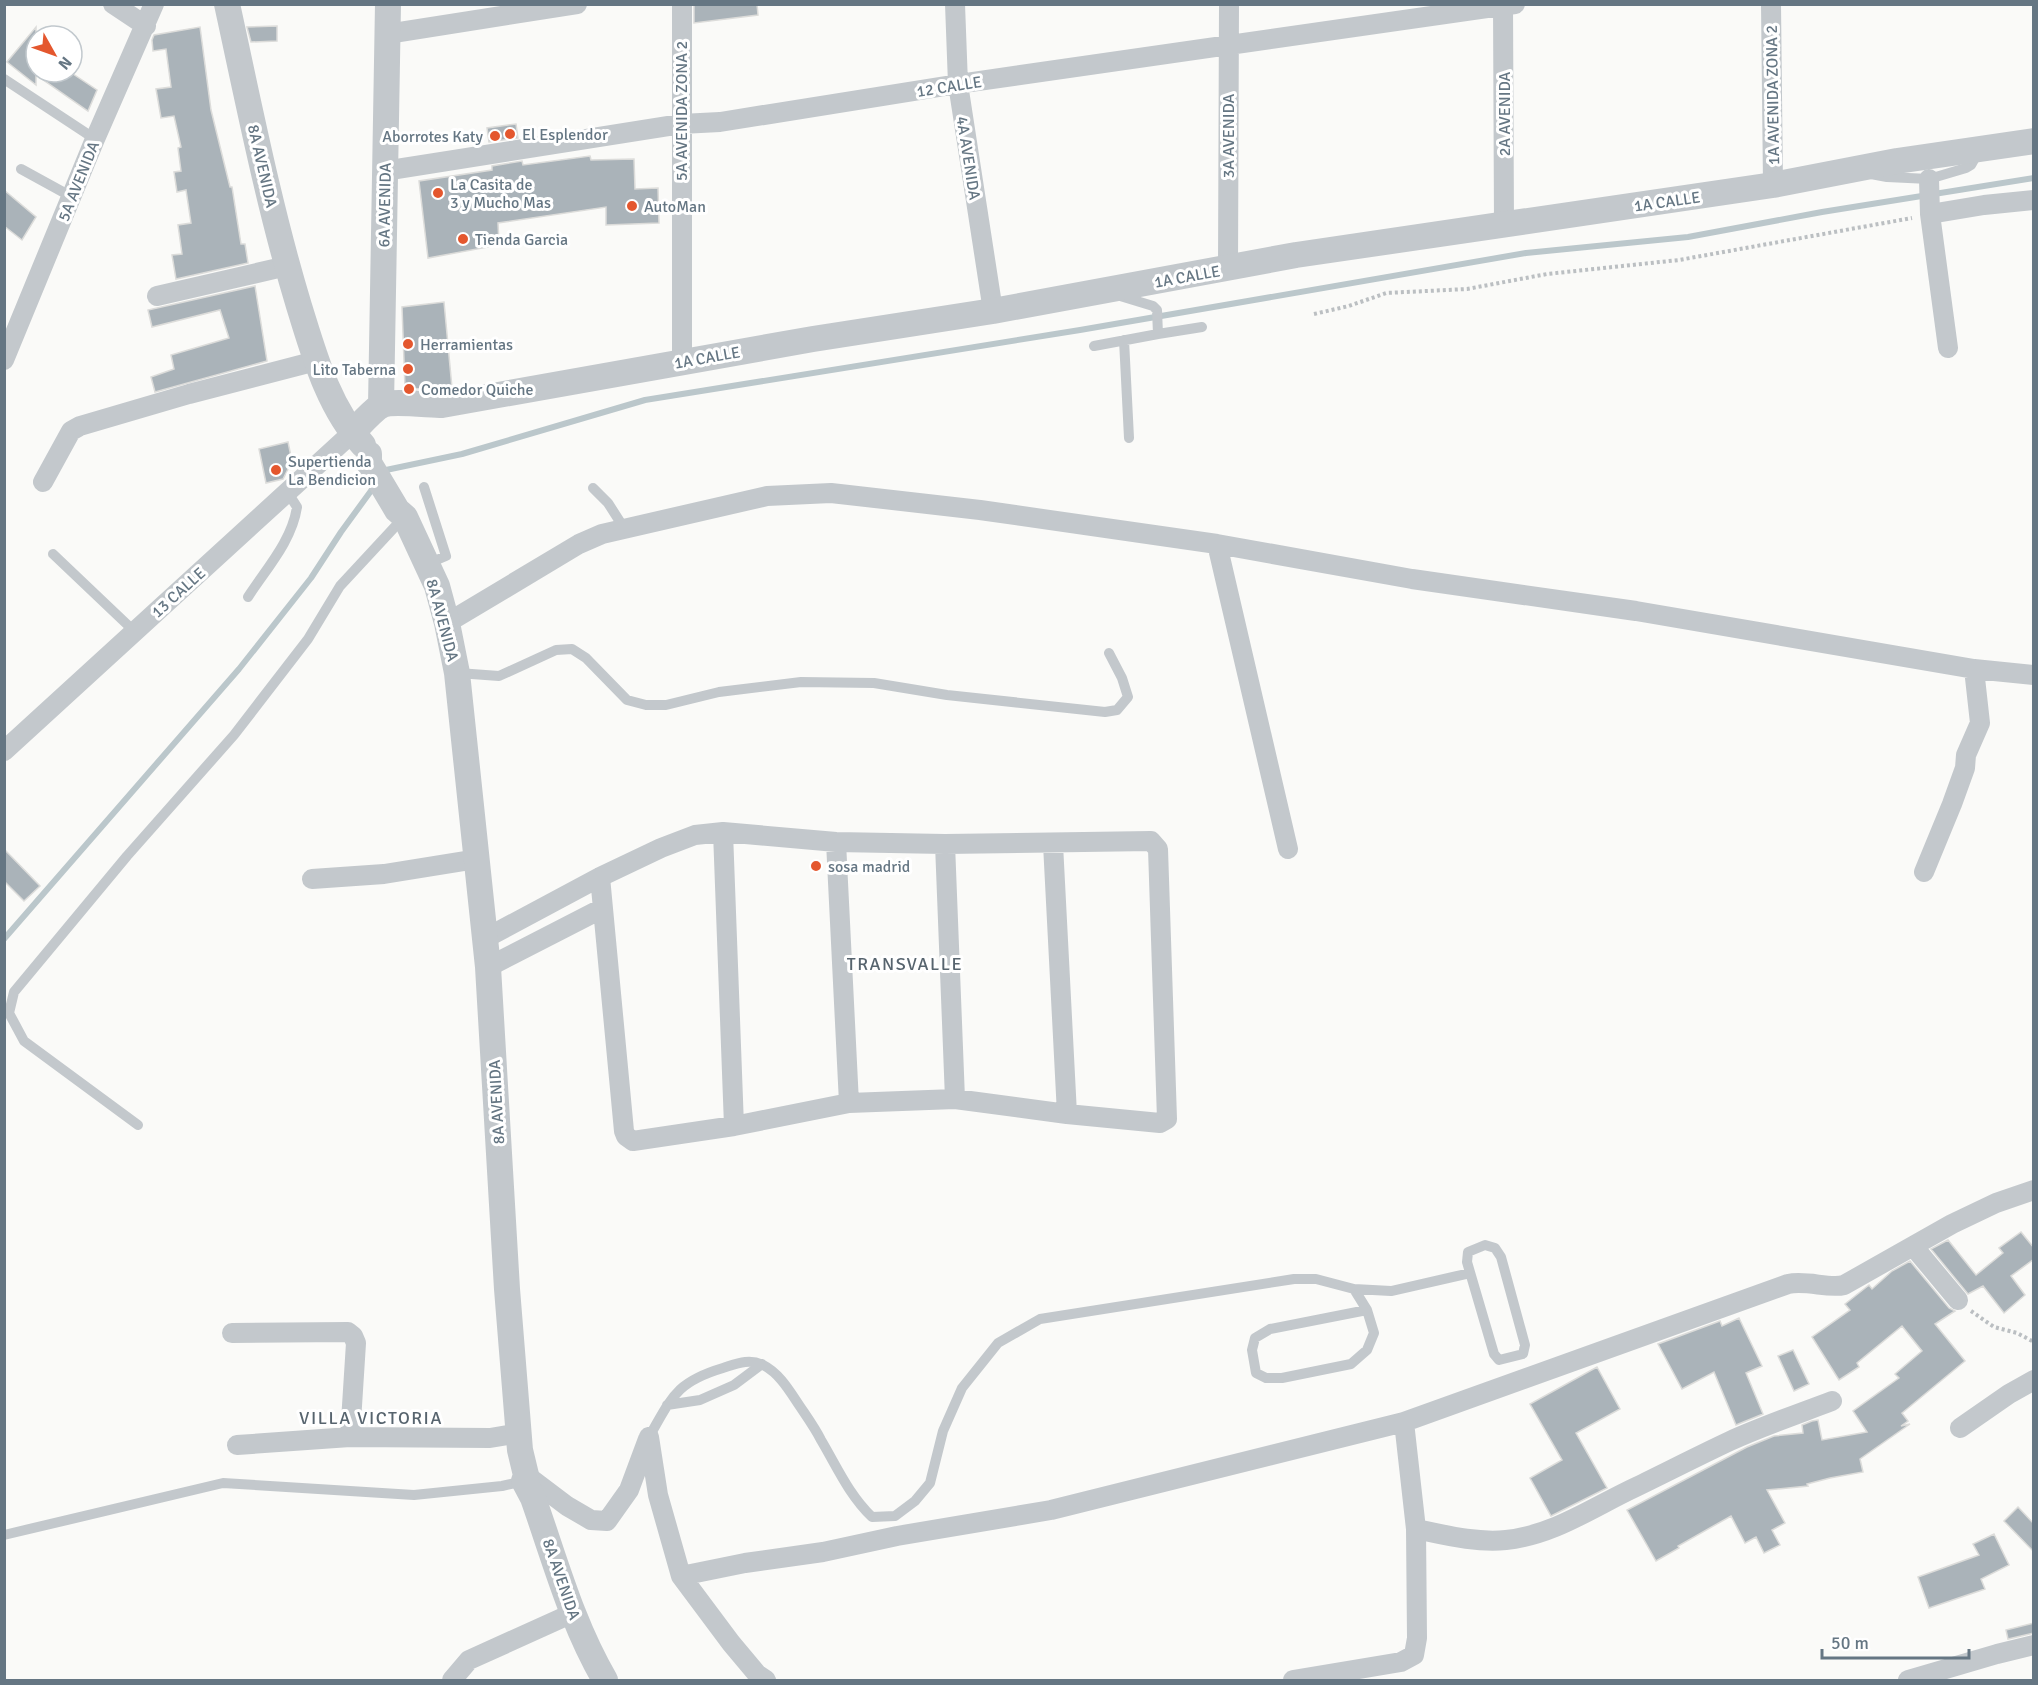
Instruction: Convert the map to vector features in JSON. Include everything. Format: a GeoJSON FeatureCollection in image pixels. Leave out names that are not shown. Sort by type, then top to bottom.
{"type":"FeatureCollection","features":[{"type":"Feature","properties":{"kind":"street"},"geometry":{"type":"LineString","coordinates":[[113,4],[146,26]]}},
{"type":"Feature","properties":{"kind":"street","name":"5A AVENIDA"},"geometry":{"type":"LineString","coordinates":[[4,360],[95,139],[154,4]]}},
{"type":"Feature","properties":{"kind":"street","name":"8A AVENIDA"},"geometry":{"type":"LineString","coordinates":[[227,4],[259,153],[287,266],[316,361],[342,418],[371,458],[401,510],[437,586],[447,623],[457,673],[486,938],[507,1289],[520,1450],[525,1478],[573,1613],[589,1653],[605,1680]]}},
{"type":"Feature","properties":{"kind":"street","name":"6A AVENIDA"},"geometry":{"type":"LineString","coordinates":[[388,4],[395,33]]}},
{"type":"Feature","properties":{"kind":"street","name":"6A AVENIDA"},"geometry":{"type":"LineString","coordinates":[[388,404],[395,33],[402,4]]}},
{"type":"Feature","properties":{"kind":"street"},"geometry":{"type":"LineString","coordinates":[[395,33],[577,4]]}},
{"type":"Feature","properties":{"kind":"street","name":"5A AVENIDA ZONA 2"},"geometry":{"type":"LineString","coordinates":[[682,4],[682,361]]}},
{"type":"Feature","properties":{"kind":"street","name":"4A AVENIDA"},"geometry":{"type":"LineString","coordinates":[[955,4],[958,84],[993,311]]}},
{"type":"Feature","properties":{"kind":"street","name":"3A AVENIDA"},"geometry":{"type":"LineString","coordinates":[[1228,268],[1229,4]]}},
{"type":"Feature","properties":{"kind":"street","name":"1A AVENIDA ZONA 2"},"geometry":{"type":"LineString","coordinates":[[1771,4],[1773,185]]}},
{"type":"Feature","properties":{"kind":"street","name":"12 CALLE"},"geometry":{"type":"LineString","coordinates":[[391,170],[681,124],[720,122],[958,84],[1507,5]]}},
{"type":"Feature","properties":{"kind":"street","name":"2A AVENIDA"},"geometry":{"type":"LineString","coordinates":[[1504,224],[1507,5]]}},
{"type":"Feature","properties":{"kind":"street","name":"1A CALLE"},"geometry":{"type":"LineString","coordinates":[[388,404],[442,405],[682,361],[993,311],[1326,251],[1773,185],[1897,161],[2034,141]]}},
{"type":"Feature","properties":{"kind":"street"},"geometry":{"type":"LineString","coordinates":[[1929,179],[1930,209],[1948,348]]}},
{"type":"Feature","properties":{"kind":"street"},"geometry":{"type":"LineString","coordinates":[[1930,209],[2034,200]]}},
{"type":"Feature","properties":{"kind":"street"},"geometry":{"type":"LineString","coordinates":[[157,296],[287,266]]}},
{"type":"Feature","properties":{"kind":"street"},"geometry":{"type":"LineString","coordinates":[[43,482],[71,431],[80,426],[189,394],[316,361]]}},
{"type":"Feature","properties":{"kind":"street"},"geometry":{"type":"LineString","coordinates":[[352,433],[388,404]]}},
{"type":"Feature","properties":{"kind":"street","name":"13 CALLE"},"geometry":{"type":"LineString","coordinates":[[4,751],[352,433]]}},
{"type":"Feature","properties":{"kind":"street"},"geometry":{"type":"LineString","coordinates":[[447,623],[579,544],[602,534],[767,496],[831,493],[980,510],[1217,544],[1412,579],[1636,611],[1974,669],[2034,675]]}},
{"type":"Feature","properties":{"kind":"street"},"geometry":{"type":"LineString","coordinates":[[1217,544],[1288,849]]}},
{"type":"Feature","properties":{"kind":"street"},"geometry":{"type":"LineString","coordinates":[[1924,872],[1952,804],[1965,768],[1966,755],[1980,723],[1974,669]]}},
{"type":"Feature","properties":{"kind":"street"},"geometry":{"type":"LineString","coordinates":[[723,832],[734,1126]]}},
{"type":"Feature","properties":{"kind":"street"},"geometry":{"type":"LineString","coordinates":[[486,938],[600,877],[694,835],[723,832],[836,842],[945,844],[1151,841],[1158,849],[1167,1119],[1160,1124],[956,1099],[849,1103],[734,1126],[633,1141],[626,1136],[624,1131],[601,909],[600,877]]}},
{"type":"Feature","properties":{"kind":"street"},"geometry":{"type":"LineString","coordinates":[[836,842],[849,1103]]}},
{"type":"Feature","properties":{"kind":"street"},"geometry":{"type":"LineString","coordinates":[[945,844],[956,1099]]}},
{"type":"Feature","properties":{"kind":"street"},"geometry":{"type":"LineString","coordinates":[[1053,844],[1068,1114]]}},
{"type":"Feature","properties":{"kind":"street"},"geometry":{"type":"LineString","coordinates":[[312,879],[384,874],[477,859]]}},
{"type":"Feature","properties":{"kind":"street"},"geometry":{"type":"LineString","coordinates":[[488,967],[601,909]]}},
{"type":"Feature","properties":{"kind":"street"},"geometry":{"type":"LineString","coordinates":[[681,1576],[1051,1510],[1404,1422],[1788,1284],[1798,1282],[1838,1287],[1844,1285],[1952,1224],[1996,1203],[2034,1190]]}},
{"type":"Feature","properties":{"kind":"street"},"geometry":{"type":"LineString","coordinates":[[1913,1246],[1958,1300]]}},
{"type":"Feature","properties":{"kind":"street"},"geometry":{"type":"LineString","coordinates":[[232,1333],[348,1332],[353,1336],[356,1343],[350,1437]]}},
{"type":"Feature","properties":{"kind":"street"},"geometry":{"type":"LineString","coordinates":[[1960,1428],[2009,1394],[2034,1380]]}},
{"type":"Feature","properties":{"kind":"street"},"geometry":{"type":"LineString","coordinates":[[1416,1529],[1491,1541],[1533,1535],[1562,1525],[1731,1440],[1832,1401]]}},
{"type":"Feature","properties":{"kind":"street"},"geometry":{"type":"LineString","coordinates":[[1293,1680],[1401,1662],[1414,1655],[1417,1638],[1416,1529],[1404,1422]]}},
{"type":"Feature","properties":{"kind":"street"},"geometry":{"type":"LineString","coordinates":[[237,1445],[350,1437],[490,1438],[519,1433]]}},
{"type":"Feature","properties":{"kind":"street"},"geometry":{"type":"LineString","coordinates":[[525,1478],[591,1520],[606,1521],[629,1490],[649,1437]]}},
{"type":"Feature","properties":{"kind":"street"},"geometry":{"type":"LineString","coordinates":[[649,1437],[658,1495],[681,1576],[731,1643],[757,1674],[766,1680]]}},
{"type":"Feature","properties":{"kind":"street"},"geometry":{"type":"LineString","coordinates":[[452,1680],[469,1660],[573,1613]]}},
{"type":"Feature","properties":{"kind":"street"},"geometry":{"type":"LineString","coordinates":[[1908,1680],[2034,1645]]}},
{"type":"Feature","properties":{"kind":"lane"},"geometry":{"type":"LineString","coordinates":[[4,79],[95,139]]}},
{"type":"Feature","properties":{"kind":"lane"},"geometry":{"type":"LineString","coordinates":[[1854,170],[1887,177],[1929,179],[1966,168],[1971,165],[1981,148]]}},
{"type":"Feature","properties":{"kind":"lane"},"geometry":{"type":"LineString","coordinates":[[21,169],[72,197]]}},
{"type":"Feature","properties":{"kind":"lane"},"geometry":{"type":"LineString","coordinates":[[1104,291],[1153,306],[1157,310],[1158,330]]}},
{"type":"Feature","properties":{"kind":"lane"},"geometry":{"type":"LineString","coordinates":[[1094,346],[1158,330],[1202,327]]}},
{"type":"Feature","properties":{"kind":"lane"},"geometry":{"type":"LineString","coordinates":[[1124,340],[1129,438]]}},
{"type":"Feature","properties":{"kind":"lane"},"geometry":{"type":"LineString","coordinates":[[424,487],[446,556],[427,564]]}},
{"type":"Feature","properties":{"kind":"lane"},"geometry":{"type":"LineString","coordinates":[[593,488],[608,503],[624,528]]}},
{"type":"Feature","properties":{"kind":"lane"},"geometry":{"type":"LineString","coordinates":[[248,597],[295,522],[297,507],[288,493]]}},
{"type":"Feature","properties":{"kind":"lane"},"geometry":{"type":"LineString","coordinates":[[138,1125],[24,1041],[9,1013],[14,992],[127,856],[234,735],[308,639],[340,586],[401,510]]}},
{"type":"Feature","properties":{"kind":"lane"},"geometry":{"type":"LineString","coordinates":[[52,554],[134,632]]}},
{"type":"Feature","properties":{"kind":"lane"},"geometry":{"type":"LineString","coordinates":[[457,673],[499,676],[556,650],[572,649],[586,658],[627,700],[646,705],[666,705],[718,692],[801,682],[874,683],[947,695],[1105,712],[1117,710],[1128,697],[1122,678],[1109,653]]}},
{"type":"Feature","properties":{"kind":"lane"},"geometry":{"type":"LineString","coordinates":[[1485,1245],[1495,1248],[1501,1257],[1525,1345],[1523,1354],[1499,1360],[1494,1354],[1470,1274],[1467,1262],[1468,1252],[1485,1245]]}},
{"type":"Feature","properties":{"kind":"lane"},"geometry":{"type":"LineString","coordinates":[[649,1437],[682,1386],[701,1374],[744,1361],[762,1364],[783,1381],[820,1437],[859,1505],[872,1516],[895,1515],[915,1501],[930,1483],[943,1431],[962,1388],[998,1343],[1040,1319],[1294,1279],[1316,1279],[1354,1289],[1391,1291],[1470,1274]]}},
{"type":"Feature","properties":{"kind":"lane"},"geometry":{"type":"LineString","coordinates":[[1354,1289],[1367,1310],[1374,1333],[1367,1350],[1351,1365],[1282,1378],[1266,1378],[1256,1373],[1252,1350],[1255,1338],[1270,1329],[1367,1310]]}},
{"type":"Feature","properties":{"kind":"lane"},"geometry":{"type":"LineString","coordinates":[[668,1405],[700,1400],[734,1385],[762,1364]]}},
{"type":"Feature","properties":{"kind":"lane"},"geometry":{"type":"LineString","coordinates":[[4,1535],[223,1483],[414,1495],[502,1486],[525,1478]]}},
{"type":"Feature","properties":{"kind":"path"},"geometry":{"type":"LineString","coordinates":[[1314,314],[1349,306],[1386,293],[1467,289],[1547,274],[1679,260],[1930,209]]}},
{"type":"Feature","properties":{"kind":"path"},"geometry":{"type":"LineString","coordinates":[[1958,1300],[1984,1322],[2017,1333],[2034,1342]]}},
{"type":"Feature","properties":{"kind":"building"},"geometry":{"type":"Polygon","coordinates":[[[694,4],[757,4],[758,15],[694,23],[694,4]]]}},
{"type":"Feature","properties":{"kind":"building"},"geometry":{"type":"Polygon","coordinates":[[[277,26],[277,41],[251,42],[247,27],[277,26]]]}},
{"type":"Feature","properties":{"kind":"building"},"geometry":{"type":"Polygon","coordinates":[[[200,27],[211,110],[230,187],[232,187],[241,244],[245,244],[248,263],[176,279],[172,255],[182,254],[178,225],[191,223],[186,190],[177,192],[174,172],[181,171],[178,148],[181,147],[174,116],[161,118],[156,89],[171,87],[166,49],[153,51],[152,40],[154,35],[200,27]]]}},
{"type":"Feature","properties":{"kind":"building"},"geometry":{"type":"Polygon","coordinates":[[[24,41],[24,75],[7,62],[24,41]]]}},
{"type":"Feature","properties":{"kind":"building"},"geometry":{"type":"Polygon","coordinates":[[[84,81],[97,90],[88,111],[49,84],[84,84],[84,81]]]}},
{"type":"Feature","properties":{"kind":"building"},"geometry":{"type":"Polygon","coordinates":[[[516,124],[518,138],[489,142],[487,128],[516,124]]]}},
{"type":"Feature","properties":{"kind":"building"},"geometry":{"type":"Polygon","coordinates":[[[590,156],[591,160],[634,159],[635,189],[658,188],[659,223],[606,225],[606,207],[498,223],[499,245],[428,258],[419,181],[492,170],[492,166],[522,161],[523,165],[590,156]]]}},
{"type":"Feature","properties":{"kind":"building"},"geometry":{"type":"Polygon","coordinates":[[[4,190],[36,217],[22,240],[4,226],[4,190]]]}},
{"type":"Feature","properties":{"kind":"building"},"geometry":{"type":"Polygon","coordinates":[[[255,286],[267,361],[155,392],[151,377],[174,369],[171,355],[229,338],[220,310],[152,327],[148,310],[255,286]]]}},
{"type":"Feature","properties":{"kind":"building"},"geometry":{"type":"Polygon","coordinates":[[[444,302],[452,388],[441,390],[405,388],[402,307],[444,302]]]}},
{"type":"Feature","properties":{"kind":"building","name":"Supertienda La Bendicion"},"geometry":{"type":"Polygon","coordinates":[[[288,442],[292,461],[283,479],[266,483],[259,449],[288,442]]]}},
{"type":"Feature","properties":{"kind":"building"},"geometry":{"type":"Polygon","coordinates":[[[4,849],[40,886],[24,901],[4,881],[4,849]]]}},
{"type":"Feature","properties":{"kind":"building"},"geometry":{"type":"Polygon","coordinates":[[[2021,1232],[2034,1248],[2034,1259],[2011,1276],[2025,1295],[2004,1313],[1983,1286],[1968,1294],[1931,1249],[1948,1240],[1976,1275],[2003,1253],[1999,1248],[2021,1232]]]}},
{"type":"Feature","properties":{"kind":"building"},"geometry":{"type":"Polygon","coordinates":[[[1910,1261],[1949,1308],[1955,1311],[1935,1324],[1965,1361],[1902,1413],[1908,1421],[1901,1426],[1910,1424],[1860,1459],[1863,1472],[1830,1478],[1807,1484],[1808,1486],[1767,1490],[1785,1523],[1772,1530],[1780,1545],[1764,1553],[1756,1537],[1745,1543],[1731,1516],[1656,1561],[1627,1510],[1747,1447],[1774,1436],[1803,1433],[1802,1425],[1812,1421],[1818,1420],[1822,1440],[1867,1432],[1853,1411],[1899,1378],[1895,1374],[1922,1351],[1902,1326],[1857,1363],[1859,1367],[1839,1380],[1812,1337],[1850,1310],[1845,1304],[1869,1285],[1872,1289],[1892,1271],[1910,1261]]]}},
{"type":"Feature","properties":{"kind":"building"},"geometry":{"type":"Polygon","coordinates":[[[1739,1318],[1762,1366],[1746,1373],[1763,1414],[1736,1425],[1714,1372],[1682,1389],[1658,1344],[1720,1321],[1722,1326],[1739,1318]]]}},
{"type":"Feature","properties":{"kind":"building"},"geometry":{"type":"Polygon","coordinates":[[[1793,1350],[1809,1384],[1794,1391],[1778,1356],[1793,1350]]]}},
{"type":"Feature","properties":{"kind":"building"},"geometry":{"type":"Polygon","coordinates":[[[1597,1367],[1620,1409],[1576,1433],[1607,1488],[1551,1516],[1530,1478],[1562,1460],[1530,1404],[1597,1367]]]}},
{"type":"Feature","properties":{"kind":"building"},"geometry":{"type":"Polygon","coordinates":[[[2018,1507],[2034,1524],[2034,1552],[2004,1521],[2018,1507]]]}},
{"type":"Feature","properties":{"kind":"building"},"geometry":{"type":"Polygon","coordinates":[[[1994,1534],[2009,1565],[1981,1579],[1985,1589],[1929,1608],[1918,1577],[1979,1555],[1973,1544],[1994,1534]]]}},
{"type":"Feature","properties":{"kind":"building"},"geometry":{"type":"Polygon","coordinates":[[[2034,1623],[2034,1633],[2008,1639],[2006,1630],[2034,1623]]]}},
{"type":"Feature","properties":{"kind":"waterway"},"geometry":{"type":"LineString","coordinates":[[384,474],[386,470],[462,454],[645,400],[1080,330],[1526,253],[1688,237],[1822,212],[2034,178]]}},
{"type":"Feature","properties":{"kind":"waterway"},"geometry":{"type":"LineString","coordinates":[[4,939],[239,669],[311,578],[376,484]]}},
{"type":"Feature","properties":{"kind":"place","name":"El Esplendor"},"geometry":{"type":"Point","coordinates":[510,134]}},
{"type":"Feature","properties":{"kind":"place","name":"Aborrotes Katy"},"geometry":{"type":"Point","coordinates":[495,136]}},
{"type":"Feature","properties":{"kind":"place","name":"La Casita de 3 y Mucho Mas"},"geometry":{"type":"Point","coordinates":[438,193]}},
{"type":"Feature","properties":{"kind":"place","name":"AutoMan"},"geometry":{"type":"Point","coordinates":[632,206]}},
{"type":"Feature","properties":{"kind":"place","name":"Tienda Garcia"},"geometry":{"type":"Point","coordinates":[463,239]}},
{"type":"Feature","properties":{"kind":"place","name":"Herramientas"},"geometry":{"type":"Point","coordinates":[408,344]}},
{"type":"Feature","properties":{"kind":"place","name":"Lito Taberna"},"geometry":{"type":"Point","coordinates":[408,369]}},
{"type":"Feature","properties":{"kind":"place","name":"Comedor Quiche"},"geometry":{"type":"Point","coordinates":[409,389]}},
{"type":"Feature","properties":{"kind":"place","name":"Supertienda La Bendicion"},"geometry":{"type":"Point","coordinates":[276,470]}},
{"type":"Feature","properties":{"kind":"place","name":"sosa madrid"},"geometry":{"type":"Point","coordinates":[816,866]}},
{"type":"Feature","properties":{"kind":"district","name":"TRANSVALLE"},"geometry":{"type":"Point","coordinates":[905,964]}},
{"type":"Feature","properties":{"kind":"district","name":"VILLA VICTORIA"},"geometry":{"type":"Point","coordinates":[371,1418]}}]}
